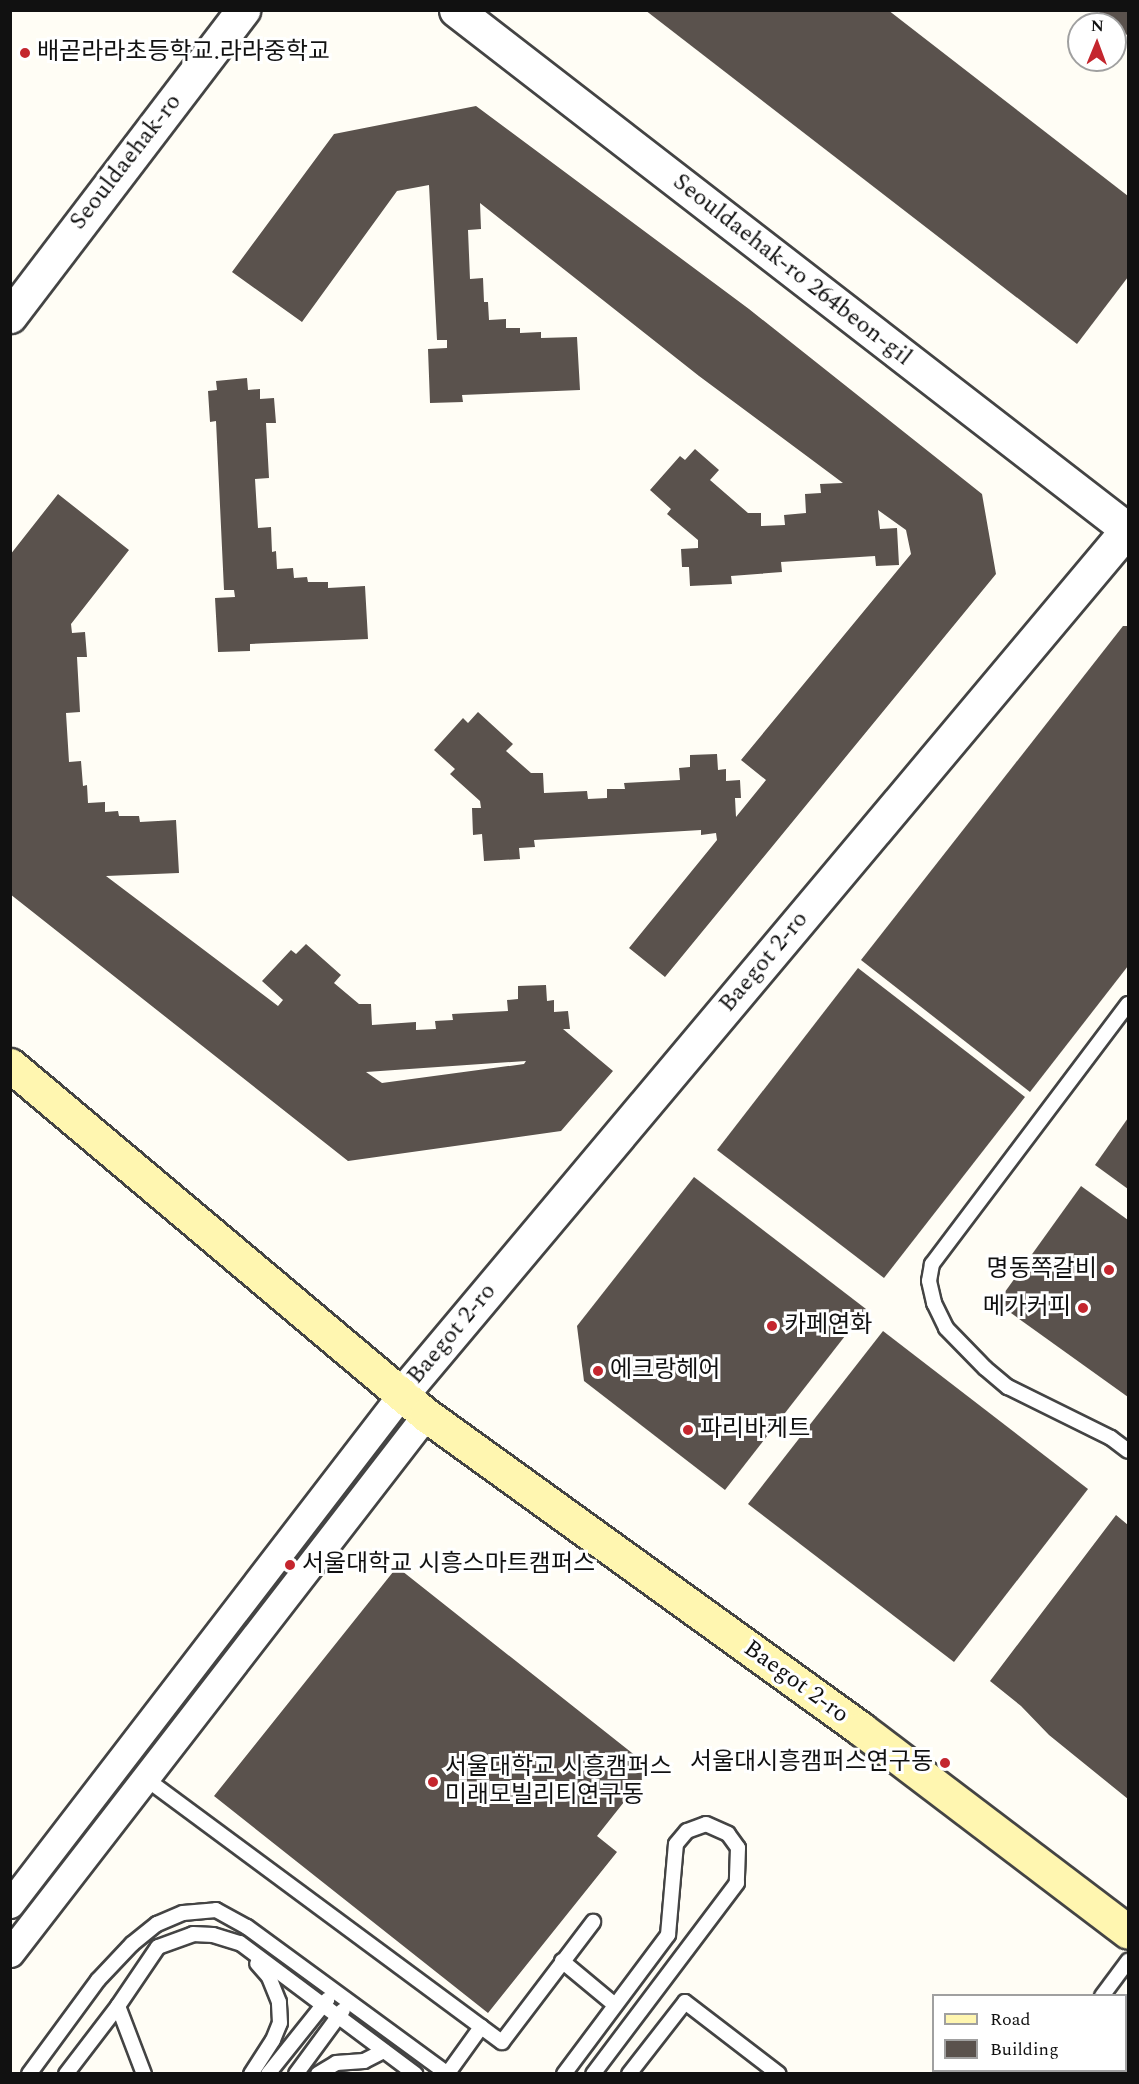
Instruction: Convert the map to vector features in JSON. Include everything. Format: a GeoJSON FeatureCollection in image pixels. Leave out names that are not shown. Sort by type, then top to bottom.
{"type":"FeatureCollection","features":[{"type":"Feature","properties":{"kind":"main road","name":"Baegot 2-ro"},"geometry":{"type":"LineString","coordinates":[[10,1065],[414,1405],[861,1729],[1128,1932]]}},
{"type":"Feature","properties":{"kind":"street","name":"Seouldaehak-ro"},"geometry":{"type":"LineString","coordinates":[[10,316],[243,10]]}},
{"type":"Feature","properties":{"kind":"street","name":"Seouldaehak-ro 264beon-gil"},"geometry":{"type":"LineString","coordinates":[[456,10],[1128,530]]}},
{"type":"Feature","properties":{"kind":"street","name":"Baegot 2-ro"},"geometry":{"type":"LineString","coordinates":[[414,1405],[1128,530]]}},
{"type":"Feature","properties":{"kind":"street"},"geometry":{"type":"LineString","coordinates":[[10,1953],[145,1778],[414,1405]]}},
{"type":"Feature","properties":{"kind":"street"},"geometry":{"type":"LineString","coordinates":[[10,1904],[414,1405]]}},
{"type":"Feature","properties":{"kind":"lane"},"geometry":{"type":"LineString","coordinates":[[1128,1004],[932,1264],[929,1281],[934,1304],[946,1328],[985,1368],[1008,1387],[1111,1438],[1128,1451]]}},
{"type":"Feature","properties":{"kind":"lane"},"geometry":{"type":"LineString","coordinates":[[145,1778],[502,2042],[593,1922]]}},
{"type":"Feature","properties":{"kind":"lane"},"geometry":{"type":"LineString","coordinates":[[564,2073],[668,1935],[676,1844],[687,1831],[706,1824],[728,1834],[738,1848],[737,1883],[593,2073]]}},
{"type":"Feature","properties":{"kind":"lane"},"geometry":{"type":"LineString","coordinates":[[29,2073],[98,1980],[132,1944],[157,1924],[183,1913],[216,1910],[247,1927],[448,2073],[481,2027]]}},
{"type":"Feature","properties":{"kind":"lane"},"geometry":{"type":"LineString","coordinates":[[66,2073],[118,2006],[158,1947],[193,1935],[213,1935],[240,1943],[415,2073]]}},
{"type":"Feature","properties":{"kind":"lane"},"geometry":{"type":"LineString","coordinates":[[240,1943],[269,1977],[279,2002],[280,2023],[273,2040],[251,2073]]}},
{"type":"Feature","properties":{"kind":"lane"},"geometry":{"type":"LineString","coordinates":[[562,1961],[615,2005]]}},
{"type":"Feature","properties":{"kind":"lane"},"geometry":{"type":"LineString","coordinates":[[1103,1994],[1128,1961]]}},
{"type":"Feature","properties":{"kind":"lane"},"geometry":{"type":"LineString","coordinates":[[268,2073],[333,1991]]}},
{"type":"Feature","properties":{"kind":"lane"},"geometry":{"type":"LineString","coordinates":[[296,2073],[350,2002]]}},
{"type":"Feature","properties":{"kind":"lane"},"geometry":{"type":"LineString","coordinates":[[629,2073],[685,2002],[780,2073]]}},
{"type":"Feature","properties":{"kind":"lane"},"geometry":{"type":"LineString","coordinates":[[118,2006],[144,2073]]}},
{"type":"Feature","properties":{"kind":"lane"},"geometry":{"type":"LineString","coordinates":[[318,2073],[336,2063],[364,2061],[384,2051]]}},
{"type":"Feature","properties":{"kind":"building"},"geometry":{"type":"Polygon","coordinates":[[[645,10],[888,10],[1128,196],[1128,277],[1077,344],[645,10]]]}},
{"type":"Feature","properties":{"kind":"building"},"geometry":{"type":"Polygon","coordinates":[[[1096,10],[1128,10],[1128,36],[1127,12],[1099,12],[1096,10]]]}},
{"type":"Feature","properties":{"kind":"building"},"geometry":{"type":"Polygon","coordinates":[[[476,106],[749,309],[982,494],[996,574],[665,977],[629,948],[717,840],[716,833],[701,835],[701,830],[534,840],[535,847],[519,848],[520,859],[484,861],[482,834],[473,835],[472,808],[481,808],[480,801],[450,774],[455,769],[434,750],[463,718],[468,723],[478,712],[513,744],[506,751],[531,773],[543,773],[544,793],[587,791],[588,799],[607,798],[607,789],[625,789],[624,783],[680,780],[679,768],[690,767],[690,755],[717,754],[718,770],[726,769],[726,781],[740,780],[741,798],[735,798],[736,817],[766,780],[741,760],[911,554],[906,530],[878,510],[880,529],[897,528],[899,565],[876,566],[875,556],[781,562],[782,572],[731,576],[732,584],[690,586],[689,567],[682,567],[681,549],[698,548],[698,540],[667,514],[671,509],[650,490],[680,456],[685,460],[695,449],[719,470],[710,480],[748,513],[761,513],[761,526],[785,525],[784,515],[806,513],[805,494],[821,493],[820,484],[843,483],[699,376],[480,203],[481,229],[468,230],[470,279],[483,278],[484,302],[488,302],[489,320],[506,319],[506,328],[520,328],[520,333],[541,332],[541,338],[577,337],[580,390],[462,395],[463,402],[430,403],[428,349],[447,348],[447,340],[437,340],[429,185],[397,191],[302,322],[232,272],[334,134],[476,106]]]}},
{"type":"Feature","properties":{"kind":"building"},"geometry":{"type":"Polygon","coordinates":[[[247,378],[248,390],[260,389],[260,399],[274,398],[276,423],[266,423],[269,478],[255,479],[258,528],[271,527],[272,552],[276,551],[277,569],[293,568],[294,578],[307,577],[308,582],[328,582],[328,588],[365,586],[368,639],[250,644],[250,651],[218,652],[215,598],[235,597],[234,590],[224,590],[216,421],[210,422],[208,391],[217,390],[216,381],[247,378]]]}},
{"type":"Feature","properties":{"kind":"building"},"geometry":{"type":"Polygon","coordinates":[[[58,494],[129,550],[71,624],[72,633],[85,632],[87,657],[77,657],[80,712],[66,713],[69,762],[81,761],[83,786],[87,785],[88,803],[105,802],[105,812],[118,811],[119,816],[139,816],[140,822],[176,820],[179,873],[106,876],[278,1006],[283,1000],[262,981],[291,950],[296,954],[306,944],[341,975],[334,983],[359,1004],[371,1004],[372,1025],[416,1022],[416,1030],[436,1029],[435,1021],[453,1020],[452,1014],[508,1011],[507,1000],[518,999],[518,986],[546,985],[547,1001],[554,1000],[554,1012],[568,1011],[570,1029],[563,1029],[613,1071],[561,1131],[348,1161],[10,894],[10,555],[58,494]],[[526,1061],[366,1072],[382,1083],[524,1064],[526,1061]]]}},
{"type":"Feature","properties":{"kind":"building"},"geometry":{"type":"Polygon","coordinates":[[[1123,626],[1128,626],[1128,966],[1030,1092],[861,960],[1123,626]]]}},
{"type":"Feature","properties":{"kind":"building"},"geometry":{"type":"Polygon","coordinates":[[[858,968],[1025,1097],[884,1278],[717,1150],[858,968]]]}},
{"type":"Feature","properties":{"kind":"building"},"geometry":{"type":"Polygon","coordinates":[[[1128,1118],[1128,1189],[1095,1165],[1128,1118]]]}},
{"type":"Feature","properties":{"kind":"building"},"geometry":{"type":"Polygon","coordinates":[[[694,1177],[866,1309],[725,1490],[584,1381],[577,1326],[694,1177]]]}},
{"type":"Feature","properties":{"kind":"building"},"geometry":{"type":"Polygon","coordinates":[[[1081,1186],[1128,1220],[1128,1397],[997,1303],[1081,1186]]]}},
{"type":"Feature","properties":{"kind":"building"},"geometry":{"type":"Polygon","coordinates":[[[883,1331],[1088,1489],[954,1662],[748,1504],[883,1331]]]}},
{"type":"Feature","properties":{"kind":"building"},"geometry":{"type":"Polygon","coordinates":[[[1116,1515],[1128,1525],[1128,1799],[1049,1735],[1021,1706],[990,1681],[1116,1515]]]}},
{"type":"Feature","properties":{"kind":"building","name":"서울대학교 시흥캠퍼스 미래모빌리티연구동"},"geometry":{"type":"Polygon","coordinates":[[[397,1567],[651,1768],[597,1836],[617,1852],[488,2013],[214,1796],[397,1567]]]}},
{"type":"Feature","properties":{"kind":"place","name":"배곧라라초등학교.라라중학교"},"geometry":{"type":"Point","coordinates":[25,53]}},
{"type":"Feature","properties":{"kind":"place","name":"명동쪽갈비"},"geometry":{"type":"Point","coordinates":[1109,1270]}},
{"type":"Feature","properties":{"kind":"place","name":"메가커피"},"geometry":{"type":"Point","coordinates":[1083,1308]}},
{"type":"Feature","properties":{"kind":"place","name":"카페연화"},"geometry":{"type":"Point","coordinates":[772,1326]}},
{"type":"Feature","properties":{"kind":"place","name":"에크랑헤어"},"geometry":{"type":"Point","coordinates":[598,1371]}},
{"type":"Feature","properties":{"kind":"place","name":"파리바게트"},"geometry":{"type":"Point","coordinates":[688,1430]}},
{"type":"Feature","properties":{"kind":"place","name":"서울대학교 시흥스마트캠퍼스"},"geometry":{"type":"Point","coordinates":[290,1565]}},
{"type":"Feature","properties":{"kind":"place","name":"서울대시흥캠퍼스연구동"},"geometry":{"type":"Point","coordinates":[945,1763]}},
{"type":"Feature","properties":{"kind":"place","name":"서울대학교 시흥캠퍼스 미래모빌리티연구동"},"geometry":{"type":"Point","coordinates":[433,1782]}}]}
